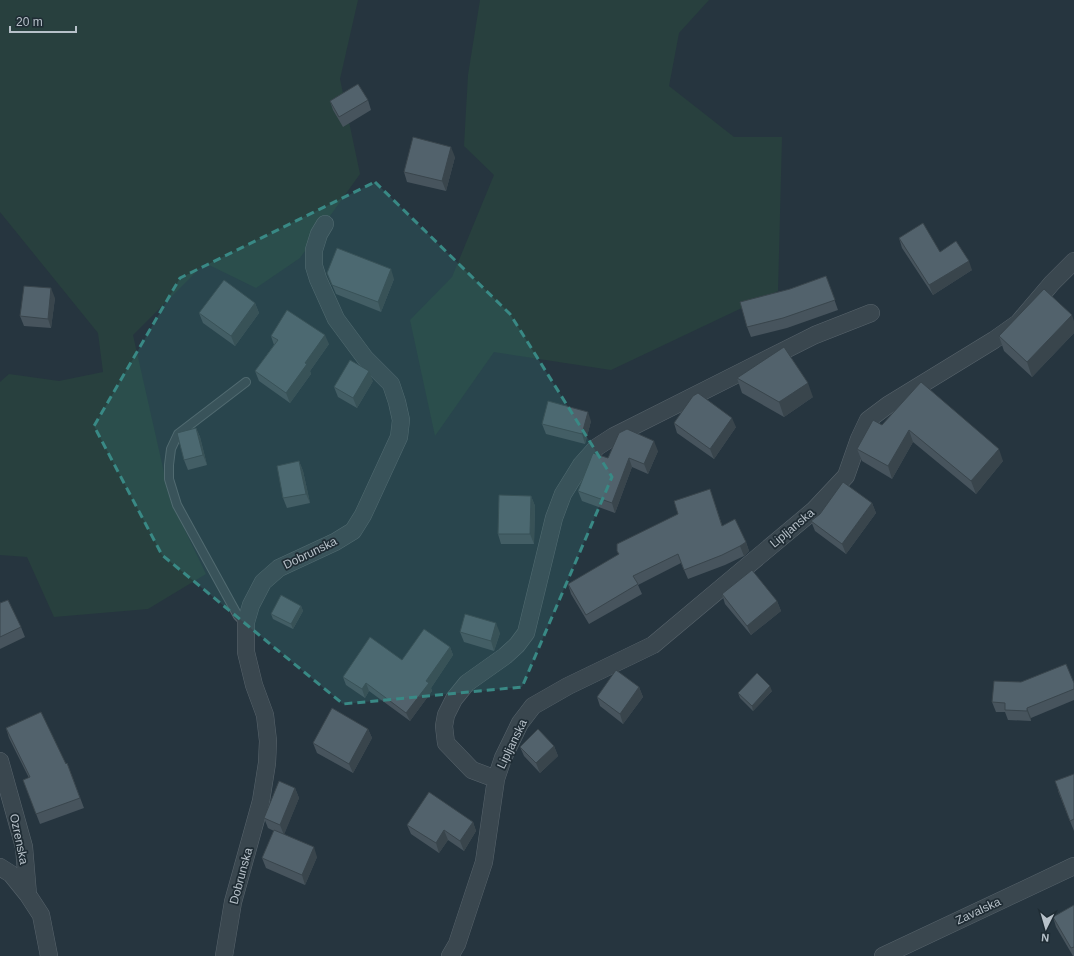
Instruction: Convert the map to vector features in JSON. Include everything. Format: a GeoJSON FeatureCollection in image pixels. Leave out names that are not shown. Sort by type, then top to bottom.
{"type":"FeatureCollection","features":[{"type":"Feature","properties":{"kind":"street","name":"Dobrunska"},"geometry":{"type":"LineString","coordinates":[[224,956],[233,902],[261,801],[268,763],[268,741],[265,715],[254,685],[246,652],[246,622],[251,605],[263,582],[279,568],[335,542],[353,531],[363,515],[400,436],[401,420],[391,384],[365,358],[336,319],[318,279],[314,266],[314,250],[319,234],[325,224]]}},
{"type":"Feature","properties":{"kind":"street","name":"Lipljanska"},"geometry":{"type":"LineString","coordinates":[[450,956],[457,944],[484,862],[496,779],[503,758],[520,723],[533,706],[568,686],[653,645],[814,510],[846,476],[859,439],[868,420],[888,405],[994,340],[1018,322],[1052,283],[1074,261]]}},
{"type":"Feature","properties":{"kind":"street","name":"Lipljanska"},"geometry":{"type":"LineString","coordinates":[[496,779],[472,770],[446,743],[444,726],[446,715],[454,699],[467,683],[505,656],[517,645],[526,633],[554,518],[563,494],[581,465],[597,447],[614,436],[815,335],[871,313]]}},
{"type":"Feature","properties":{"kind":"street","name":"Ozrenska"},"geometry":{"type":"LineString","coordinates":[[0,761],[24,847],[28,895]]}},
{"type":"Feature","properties":{"kind":"street","name":"Zavalska"},"geometry":{"type":"LineString","coordinates":[[883,956],[1074,866]]}},
{"type":"Feature","properties":{"kind":"street","name":"Ozrenska"},"geometry":{"type":"LineString","coordinates":[[0,867],[11,874],[28,895],[41,915],[49,956]]}},
{"type":"Feature","properties":{"kind":"lane"},"geometry":{"type":"LineString","coordinates":[[246,382],[178,434],[170,449],[169,479],[177,505],[238,616],[246,622]]}},
{"type":"Feature","properties":{"kind":"highlighted area"},"geometry":{"type":"Polygon","coordinates":[[[375,182],[510,314],[612,477],[522,687],[343,704],[162,555],[94,426],[180,278],[375,182]]]}},
{"type":"Feature","properties":{"kind":"green space"},"geometry":{"type":"Polygon","coordinates":[[[0,0],[358,0],[340,79],[360,174],[300,258],[256,288],[205,263],[133,335],[170,499],[206,574],[148,609],[54,617],[27,557],[0,555],[0,382],[9,374],[59,381],[103,372],[98,333],[0,212],[0,0]]]}},
{"type":"Feature","properties":{"kind":"green space"},"geometry":{"type":"Polygon","coordinates":[[[480,0],[709,0],[679,33],[669,86],[734,137],[782,137],[778,291],[611,370],[494,352],[435,436],[410,320],[452,277],[494,175],[464,146],[468,75],[480,0]]]}},
{"type":"Feature","properties":{"kind":"building"},"geometry":{"type":"Polygon","coordinates":[[[358,84],[368,100],[339,117],[330,101],[358,84]]]}},
{"type":"Feature","properties":{"kind":"building"},"geometry":{"type":"Polygon","coordinates":[[[413,137],[451,147],[442,181],[404,172],[413,137]]]}},
{"type":"Feature","properties":{"kind":"building"},"geometry":{"type":"Polygon","coordinates":[[[923,223],[940,252],[956,241],[969,261],[929,285],[899,238],[923,223]]]}},
{"type":"Feature","properties":{"kind":"building"},"geometry":{"type":"Polygon","coordinates":[[[337,248],[391,269],[378,302],[332,285],[327,273],[337,248]]]}},
{"type":"Feature","properties":{"kind":"building"},"geometry":{"type":"Polygon","coordinates":[[[826,276],[835,300],[783,318],[747,327],[740,302],[790,289],[826,276]]]}},
{"type":"Feature","properties":{"kind":"building"},"geometry":{"type":"Polygon","coordinates":[[[224,280],[255,303],[231,336],[199,313],[224,280]]]}},
{"type":"Feature","properties":{"kind":"building"},"geometry":{"type":"Polygon","coordinates":[[[24,286],[51,288],[48,319],[20,316],[24,286]]]}},
{"type":"Feature","properties":{"kind":"building"},"geometry":{"type":"Polygon","coordinates":[[[1044,289],[1072,315],[1027,362],[999,336],[1044,289]]]}},
{"type":"Feature","properties":{"kind":"building"},"geometry":{"type":"Polygon","coordinates":[[[287,310],[325,335],[305,363],[307,364],[286,393],[255,371],[278,340],[271,336],[287,310]]]}},
{"type":"Feature","properties":{"kind":"building"},"geometry":{"type":"Polygon","coordinates":[[[784,347],[808,383],[779,402],[737,378],[784,347]]]}},
{"type":"Feature","properties":{"kind":"building"},"geometry":{"type":"Polygon","coordinates":[[[350,360],[369,371],[353,398],[334,387],[350,360]]]}},
{"type":"Feature","properties":{"kind":"building"},"geometry":{"type":"Polygon","coordinates":[[[921,382],[999,449],[971,481],[909,430],[888,466],[857,449],[873,420],[882,425],[921,382]]]}},
{"type":"Feature","properties":{"kind":"building"},"geometry":{"type":"Polygon","coordinates":[[[698,393],[732,418],[710,449],[674,423],[693,396],[698,393]]]}},
{"type":"Feature","properties":{"kind":"building"},"geometry":{"type":"Polygon","coordinates":[[[548,401],[588,412],[582,434],[542,424],[548,401]]]}},
{"type":"Feature","properties":{"kind":"building"},"geometry":{"type":"Polygon","coordinates":[[[196,428],[203,455],[184,460],[177,433],[196,428]]]}},
{"type":"Feature","properties":{"kind":"building"},"geometry":{"type":"Polygon","coordinates":[[[627,429],[654,441],[644,464],[629,458],[612,503],[578,491],[593,453],[608,458],[619,433],[627,429]]]}},
{"type":"Feature","properties":{"kind":"building"},"geometry":{"type":"Polygon","coordinates":[[[299,461],[306,494],[283,498],[277,466],[299,461]]]}},
{"type":"Feature","properties":{"kind":"building"},"geometry":{"type":"Polygon","coordinates":[[[843,482],[872,503],[842,544],[811,521],[820,514],[843,482]]]}},
{"type":"Feature","properties":{"kind":"building"},"geometry":{"type":"Polygon","coordinates":[[[710,489],[722,526],[735,519],[746,542],[722,555],[684,570],[678,554],[633,576],[638,584],[586,615],[568,584],[619,554],[617,551],[617,544],[678,514],[674,501],[710,489]]]}},
{"type":"Feature","properties":{"kind":"building"},"geometry":{"type":"Polygon","coordinates":[[[499,495],[531,496],[530,534],[498,534],[499,495]]]}},
{"type":"Feature","properties":{"kind":"building"},"geometry":{"type":"Polygon","coordinates":[[[752,570],[777,601],[747,626],[722,594],[752,570]]]}},
{"type":"Feature","properties":{"kind":"building"},"geometry":{"type":"Polygon","coordinates":[[[281,595],[301,606],[291,624],[271,614],[281,595]]]}},
{"type":"Feature","properties":{"kind":"building"},"geometry":{"type":"Polygon","coordinates":[[[8,600],[21,627],[0,637],[0,603],[8,600]]]}},
{"type":"Feature","properties":{"kind":"building"},"geometry":{"type":"Polygon","coordinates":[[[465,614],[496,623],[491,641],[460,632],[465,614]]]}},
{"type":"Feature","properties":{"kind":"building"},"geometry":{"type":"Polygon","coordinates":[[[424,629],[450,647],[426,681],[429,683],[406,713],[366,683],[362,689],[343,677],[370,637],[402,660],[424,629]]]}},
{"type":"Feature","properties":{"kind":"building"},"geometry":{"type":"Polygon","coordinates":[[[1066,664],[1074,683],[1074,689],[1027,708],[1027,711],[1005,710],[1005,703],[992,702],[994,681],[1021,682],[1066,664]]]}},
{"type":"Feature","properties":{"kind":"building"},"geometry":{"type":"Polygon","coordinates":[[[616,670],[639,687],[620,714],[597,697],[616,670]]]}},
{"type":"Feature","properties":{"kind":"building"},"geometry":{"type":"Polygon","coordinates":[[[757,673],[770,686],[752,706],[738,693],[757,673]]]}},
{"type":"Feature","properties":{"kind":"building"},"geometry":{"type":"Polygon","coordinates":[[[332,708],[368,729],[349,764],[313,743],[332,708]]]}},
{"type":"Feature","properties":{"kind":"building"},"geometry":{"type":"Polygon","coordinates":[[[41,712],[66,764],[67,763],[80,798],[36,814],[23,780],[30,777],[6,728],[41,712]]]}},
{"type":"Feature","properties":{"kind":"building"},"geometry":{"type":"Polygon","coordinates":[[[538,729],[554,746],[536,763],[520,747],[538,729]]]}},
{"type":"Feature","properties":{"kind":"building"},"geometry":{"type":"Polygon","coordinates":[[[1074,774],[1074,819],[1070,821],[1055,781],[1074,774]]]}},
{"type":"Feature","properties":{"kind":"building"},"geometry":{"type":"Polygon","coordinates":[[[279,781],[295,788],[280,825],[264,818],[279,781]]]}},
{"type":"Feature","properties":{"kind":"building"},"geometry":{"type":"Polygon","coordinates":[[[429,792],[473,822],[460,841],[444,830],[436,843],[407,825],[429,792]]]}},
{"type":"Feature","properties":{"kind":"building"},"geometry":{"type":"Polygon","coordinates":[[[274,830],[314,847],[302,875],[262,858],[274,830]]]}},
{"type":"Feature","properties":{"kind":"building"},"geometry":{"type":"Polygon","coordinates":[[[1074,905],[1074,947],[1071,948],[1053,917],[1074,905]]]}}]}
